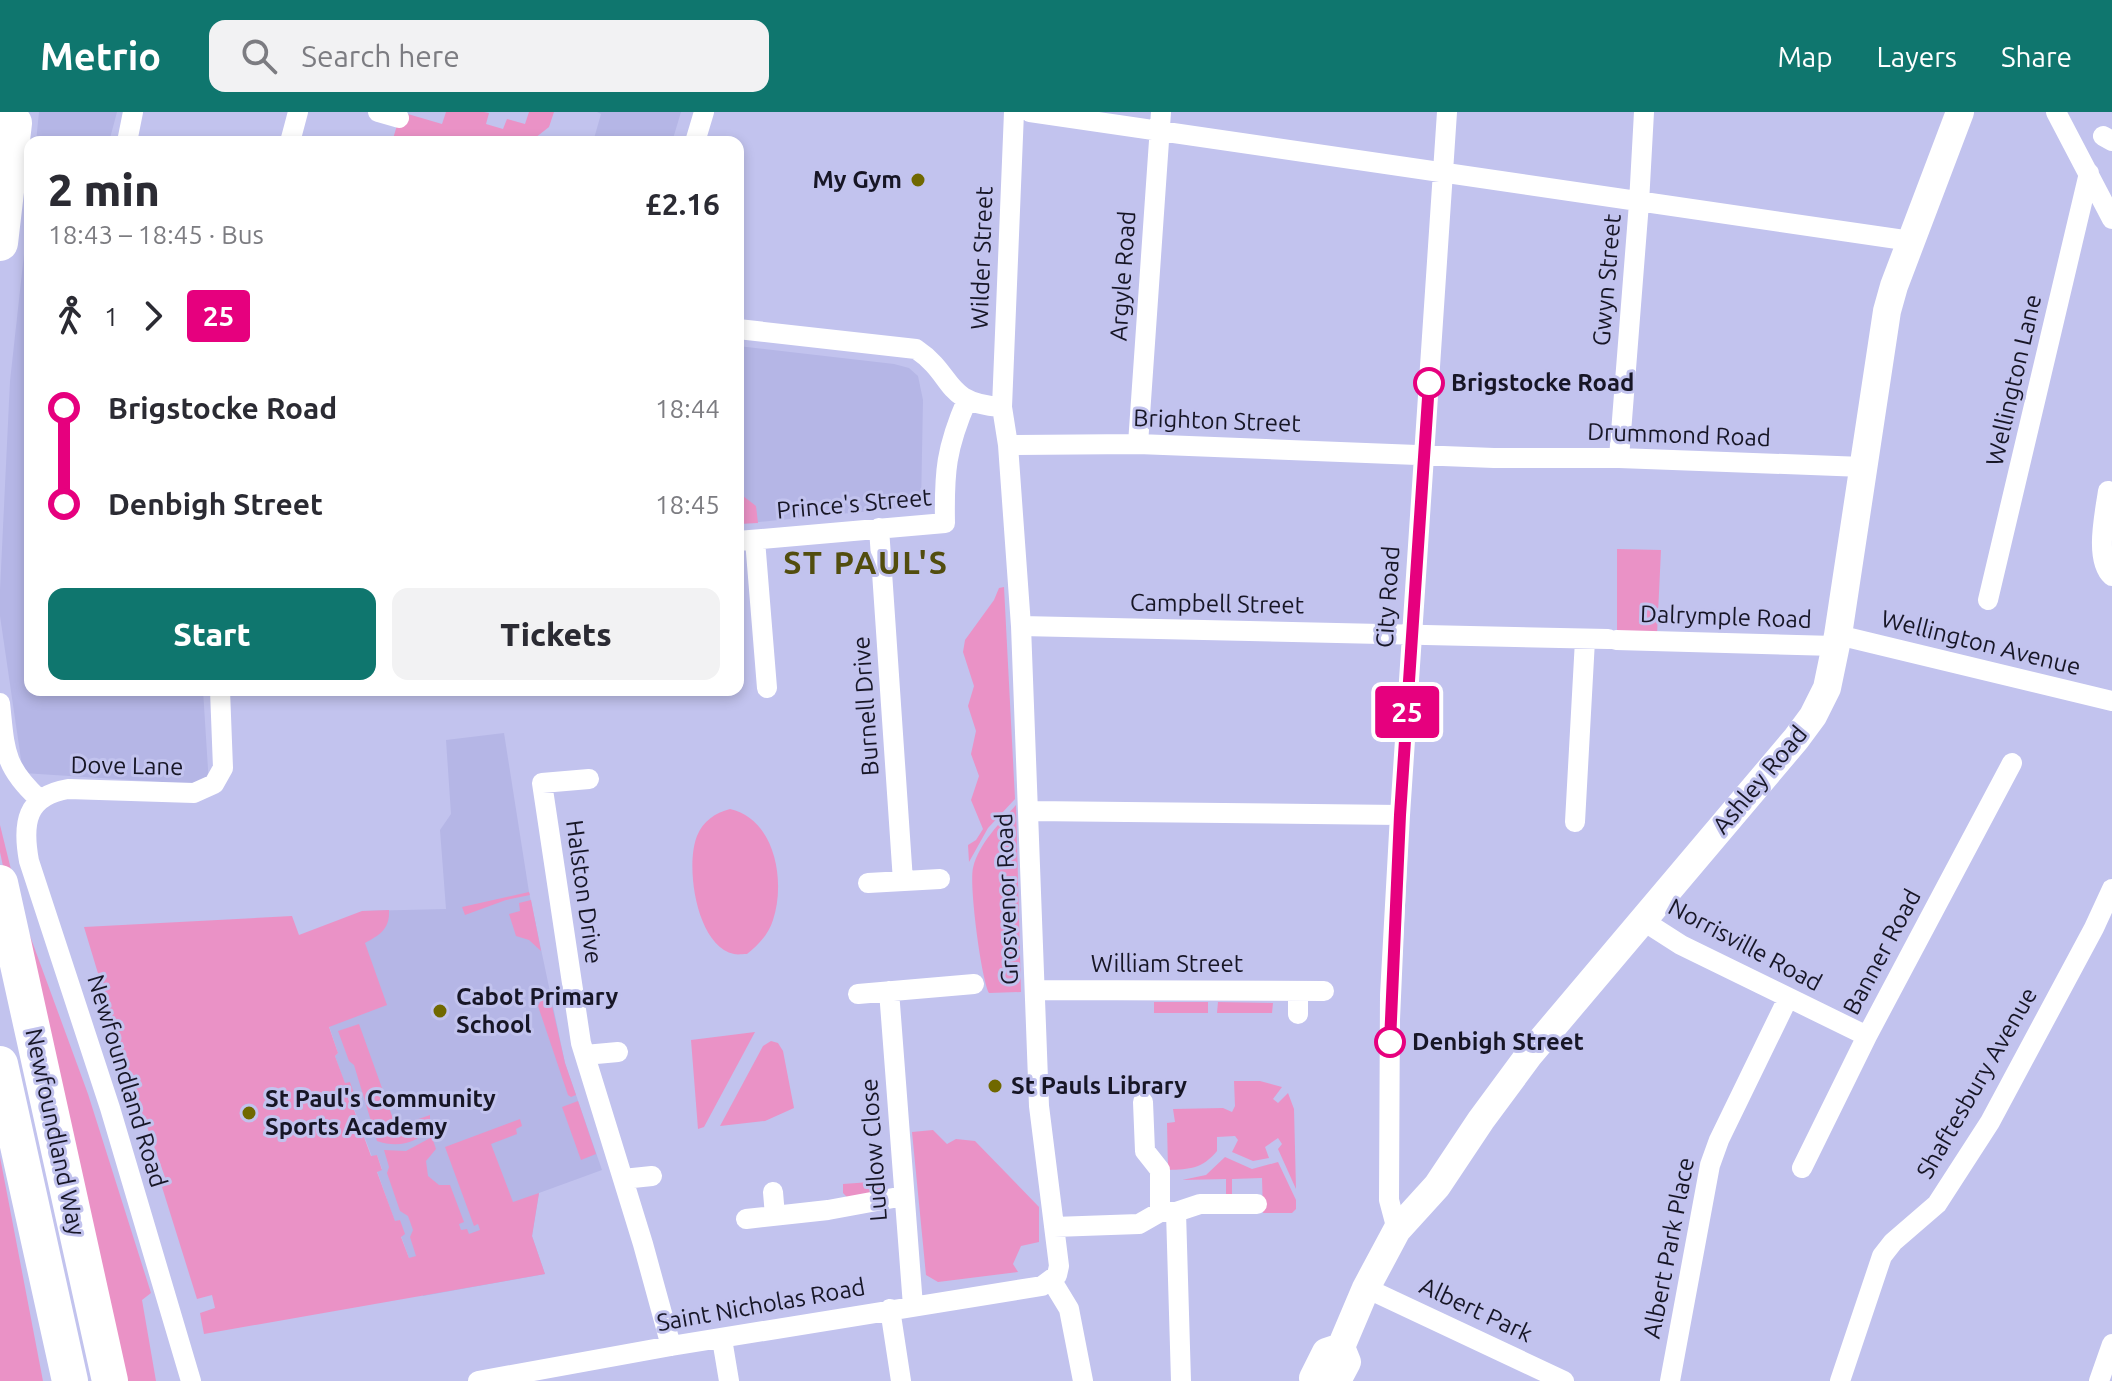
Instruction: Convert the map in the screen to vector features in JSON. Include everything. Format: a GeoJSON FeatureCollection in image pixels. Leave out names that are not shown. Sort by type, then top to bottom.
{"type":"FeatureCollection","features":[{"type":"Feature","properties":{"kind":"highway"},"geometry":{"type":"LineString","coordinates":[[0,163],[14,117]]}},
{"type":"Feature","properties":{"kind":"highway"},"geometry":{"type":"LineString","coordinates":[[0,243],[14,117]]}},
{"type":"Feature","properties":{"kind":"highway","name":"Newfoundland Way"},"geometry":{"type":"LineString","coordinates":[[0,883],[110,1381]]}},
{"type":"Feature","properties":{"kind":"highway","name":"Newfoundland Way"},"geometry":{"type":"LineString","coordinates":[[0,1064],[70,1381]]}},
{"type":"Feature","properties":{"kind":"main road","name":"Ashley Road"},"geometry":{"type":"LineString","coordinates":[[1337,1381],[1347,1362],[1341,1347],[1366,1288],[1397,1230],[1437,1186],[1529,1055],[1813,716],[1827,688],[1887,311],[1960,112]]}},
{"type":"Feature","properties":{"kind":"main road","name":"Ashley Road"},"geometry":{"type":"LineString","coordinates":[[1314,1381],[1326,1352],[1341,1347]]}},
{"type":"Feature","properties":{"kind":"street"},"geometry":{"type":"LineString","coordinates":[[128,136],[133,112]]}},
{"type":"Feature","properties":{"kind":"street"},"geometry":{"type":"LineString","coordinates":[[292,136],[298,112]]}},
{"type":"Feature","properties":{"kind":"street"},"geometry":{"type":"LineString","coordinates":[[378,112],[399,118]]}},
{"type":"Feature","properties":{"kind":"street"},"geometry":{"type":"LineString","coordinates":[[697,136],[704,112]]}},
{"type":"Feature","properties":{"kind":"street","name":"Wilder Street"},"geometry":{"type":"LineString","coordinates":[[1002,407],[1014,112]]}},
{"type":"Feature","properties":{"kind":"street"},"geometry":{"type":"LineString","coordinates":[[1030,112],[1161,122],[1441,173],[1911,241]]}},
{"type":"Feature","properties":{"kind":"street","name":"City Road"},"geometry":{"type":"LineString","coordinates":[[1397,1230],[1389,1200],[1390,995],[1447,112]]}},
{"type":"Feature","properties":{"kind":"street","name":"Gwyn Street"},"geometry":{"type":"LineString","coordinates":[[1619,458],[1644,112]]}},
{"type":"Feature","properties":{"kind":"street"},"geometry":{"type":"LineString","coordinates":[[2056,112],[2112,219]]}},
{"type":"Feature","properties":{"kind":"street","name":"Argyle Road"},"geometry":{"type":"LineString","coordinates":[[1138,444],[1161,122]]}},
{"type":"Feature","properties":{"kind":"street","name":"Wellington Lane"},"geometry":{"type":"LineString","coordinates":[[1988,600],[2089,173]]}},
{"type":"Feature","properties":{"kind":"street"},"geometry":{"type":"LineString","coordinates":[[744,330],[916,349],[932,360],[957,395],[984,406],[1002,407]]}},
{"type":"Feature","properties":{"kind":"street","name":"Prince's Street"},"geometry":{"type":"LineString","coordinates":[[746,540],[945,523],[944,477],[953,432],[967,400]]}},
{"type":"Feature","properties":{"kind":"street","name":"Grosvenor Road"},"geometry":{"type":"LineString","coordinates":[[1002,407],[1008,445],[1021,626],[1039,1106],[1059,1266],[1052,1281]]}},
{"type":"Feature","properties":{"kind":"street","name":"Brighton Street"},"geometry":{"type":"LineString","coordinates":[[1008,445],[1138,444],[1494,458]]}},
{"type":"Feature","properties":{"kind":"street","name":"Drummond Road"},"geometry":{"type":"LineString","coordinates":[[1494,458],[1619,458],[1863,467]]}},
{"type":"Feature","properties":{"kind":"street"},"geometry":{"type":"LineString","coordinates":[[2108,491],[2102,530],[2104,567],[2112,576]]}},
{"type":"Feature","properties":{"kind":"street","name":"Burnell Drive"},"geometry":{"type":"LineString","coordinates":[[879,528],[903,881]]}},
{"type":"Feature","properties":{"kind":"street"},"geometry":{"type":"LineString","coordinates":[[746,540],[767,688]]}},
{"type":"Feature","properties":{"kind":"street","name":"Campbell Street"},"geometry":{"type":"LineString","coordinates":[[1021,626],[1412,634]]}},
{"type":"Feature","properties":{"kind":"street","name":"Dalrymple Road"},"geometry":{"type":"LineString","coordinates":[[1412,634],[1585,640],[1837,640]]}},
{"type":"Feature","properties":{"kind":"street"},"geometry":{"type":"LineString","coordinates":[[1575,822],[1585,640]]}},
{"type":"Feature","properties":{"kind":"street","name":"Wellington Avenue"},"geometry":{"type":"LineString","coordinates":[[1837,640],[2112,701]]}},
{"type":"Feature","properties":{"kind":"street","name":"Dove Lane"},"geometry":{"type":"LineString","coordinates":[[39,799],[68,789],[194,793],[214,784],[223,768],[220,696]]}},
{"type":"Feature","properties":{"kind":"street"},"geometry":{"type":"LineString","coordinates":[[0,703],[9,763],[15,775],[39,799]]}},
{"type":"Feature","properties":{"kind":"street","name":"Banner Road"},"geometry":{"type":"LineString","coordinates":[[1802,1168],[1867,1036],[2012,763]]}},
{"type":"Feature","properties":{"kind":"street","name":"Halston Drive"},"geometry":{"type":"LineString","coordinates":[[589,779],[542,783],[569,976],[585,1055],[671,1346]]}},
{"type":"Feature","properties":{"kind":"street","name":"Newfoundland Road"},"geometry":{"type":"LineString","coordinates":[[39,799],[29,813],[29,861],[110,1108],[191,1381]]}},
{"type":"Feature","properties":{"kind":"street"},"geometry":{"type":"LineString","coordinates":[[1030,811],[1400,815]]}},
{"type":"Feature","properties":{"kind":"street"},"geometry":{"type":"LineString","coordinates":[[868,883],[940,879]]}},
{"type":"Feature","properties":{"kind":"street","name":"Shaftesbury Avenue"},"geometry":{"type":"LineString","coordinates":[[1840,1381],[1882,1256],[1893,1242],[1937,1204],[1990,1122],[2112,889]]}},
{"type":"Feature","properties":{"kind":"street","name":"Norrisville Road"},"geometry":{"type":"LineString","coordinates":[[1642,920],[1681,945],[1867,1036]]}},
{"type":"Feature","properties":{"kind":"street"},"geometry":{"type":"LineString","coordinates":[[858,994],[974,984]]}},
{"type":"Feature","properties":{"kind":"street","name":"William Street"},"geometry":{"type":"LineString","coordinates":[[1037,990],[1324,991]]}},
{"type":"Feature","properties":{"kind":"street","name":"Ludlow Close"},"geometry":{"type":"LineString","coordinates":[[889,991],[913,1306]]}},
{"type":"Feature","properties":{"kind":"street"},"geometry":{"type":"LineString","coordinates":[[1298,991],[1298,1014]]}},
{"type":"Feature","properties":{"kind":"street","name":"Albert Park Place"},"geometry":{"type":"LineString","coordinates":[[1670,1381],[1710,1165],[1719,1140],[1788,998]]}},
{"type":"Feature","properties":{"kind":"street"},"geometry":{"type":"LineString","coordinates":[[585,1055],[618,1052]]}},
{"type":"Feature","properties":{"kind":"street"},"geometry":{"type":"LineString","coordinates":[[1143,1102],[1145,1151],[1160,1170],[1168,1212],[1181,1381]]}},
{"type":"Feature","properties":{"kind":"street"},"geometry":{"type":"LineString","coordinates":[[623,1179],[652,1176]]}},
{"type":"Feature","properties":{"kind":"street"},"geometry":{"type":"LineString","coordinates":[[773,1192],[775,1216]]}},
{"type":"Feature","properties":{"kind":"street"},"geometry":{"type":"LineString","coordinates":[[746,1219],[828,1210],[904,1196]]}},
{"type":"Feature","properties":{"kind":"street"},"geometry":{"type":"LineString","coordinates":[[1054,1227],[1139,1224],[1200,1204],[1257,1204]]}},
{"type":"Feature","properties":{"kind":"street"},"geometry":{"type":"LineString","coordinates":[[1052,1281],[1069,1309],[1083,1381]]}},
{"type":"Feature","properties":{"kind":"street","name":"Saint Nicholas Road"},"geometry":{"type":"LineString","coordinates":[[478,1381],[557,1374],[671,1346],[1042,1286],[1052,1281]]}},
{"type":"Feature","properties":{"kind":"street","name":"Albert Park"},"geometry":{"type":"LineString","coordinates":[[1366,1288],[1564,1381]]}},
{"type":"Feature","properties":{"kind":"street"},"geometry":{"type":"LineString","coordinates":[[890,1309],[901,1381]]}},
{"type":"Feature","properties":{"kind":"street"},"geometry":{"type":"LineString","coordinates":[[722,1339],[729,1381]]}},
{"type":"Feature","properties":{"kind":"street"},"geometry":{"type":"LineString","coordinates":[[2099,1381],[2112,1344]]}},
{"type":"Feature","properties":{"kind":"shaded area"},"geometry":{"type":"Polygon","coordinates":[[[39,112],[117,112],[111,136],[37,136],[39,112]]]}},
{"type":"Feature","properties":{"kind":"shaded area"},"geometry":{"type":"Polygon","coordinates":[[[401,112],[442,124],[446,112],[484,112],[489,113],[486,124],[503,129],[507,119],[525,124],[529,112],[554,112],[549,127],[538,136],[394,136],[401,112]]]}},
{"type":"Feature","properties":{"kind":"shaded area"},"geometry":{"type":"Polygon","coordinates":[[[597,112],[681,112],[674,136],[595,136],[601,114],[597,112]]]}},
{"type":"Feature","properties":{"kind":"shaded area"},"geometry":{"type":"Polygon","coordinates":[[[24,254],[24,696],[203,696],[209,785],[23,773],[0,616],[10,381],[24,254]]]}},
{"type":"Feature","properties":{"kind":"shaded area"},"geometry":{"type":"Polygon","coordinates":[[[744,347],[894,364],[909,368],[918,376],[923,400],[921,506],[744,523],[744,347]]]}},
{"type":"Feature","properties":{"kind":"shaded area"},"geometry":{"type":"Polygon","coordinates":[[[744,497],[756,506],[758,523],[744,524],[744,497]]]}},
{"type":"Feature","properties":{"kind":"shaded area"},"geometry":{"type":"Polygon","coordinates":[[[1617,549],[1661,550],[1657,635],[1617,636],[1617,549]]]}},
{"type":"Feature","properties":{"kind":"shaded area"},"geometry":{"type":"Polygon","coordinates":[[[1004,587],[1015,799],[988,828],[969,862],[968,845],[976,840],[983,829],[971,800],[979,776],[971,754],[976,731],[968,706],[974,686],[963,652],[965,640],[999,588],[1004,587]]]}},
{"type":"Feature","properties":{"kind":"shaded area","name":"Cabot Primary School"},"geometry":{"type":"Polygon","coordinates":[[[504,733],[529,892],[565,1063],[602,1170],[539,1193],[532,1236],[545,1274],[423,1296],[401,1236],[400,1220],[395,1222],[377,1171],[382,1169],[377,1155],[372,1157],[350,1098],[355,1096],[350,1083],[345,1084],[335,1056],[338,1053],[329,1026],[362,911],[446,909],[440,830],[451,814],[446,740],[504,733]]]}},
{"type":"Feature","properties":{"kind":"shaded area"},"geometry":{"type":"Polygon","coordinates":[[[1016,805],[1021,992],[989,993],[976,931],[973,868],[985,842],[1016,805]]]}},
{"type":"Feature","properties":{"kind":"shaded area"},"geometry":{"type":"Polygon","coordinates":[[[730,809],[758,825],[767,838],[777,870],[777,904],[771,925],[763,939],[747,954],[734,954],[721,948],[710,936],[702,921],[693,884],[692,866],[697,836],[710,818],[730,809]]]}},
{"type":"Feature","properties":{"kind":"shaded area"},"geometry":{"type":"Polygon","coordinates":[[[0,825],[22,914],[88,1094],[151,1293],[142,1300],[156,1381],[119,1381],[11,905],[0,852],[0,825]]]}},
{"type":"Feature","properties":{"kind":"shaded area"},"geometry":{"type":"Polygon","coordinates":[[[529,892],[530,895],[465,915],[462,907],[529,892]]]}},
{"type":"Feature","properties":{"kind":"shaded area"},"geometry":{"type":"Polygon","coordinates":[[[531,900],[541,951],[529,940],[516,936],[509,914],[520,911],[519,903],[531,900]]]}},
{"type":"Feature","properties":{"kind":"shaded area","name":"St Paul's Community Sports Academy"},"geometry":{"type":"Polygon","coordinates":[[[389,910],[383,931],[365,943],[387,1005],[329,1027],[345,1083],[350,1082],[355,1096],[350,1099],[371,1156],[377,1155],[382,1170],[377,1172],[395,1221],[400,1220],[405,1234],[401,1237],[409,1258],[416,1256],[410,1237],[413,1230],[408,1216],[400,1211],[387,1173],[389,1167],[384,1150],[406,1151],[432,1137],[436,1149],[426,1161],[428,1176],[439,1185],[450,1185],[464,1222],[459,1224],[461,1230],[467,1229],[469,1234],[480,1230],[478,1224],[474,1226],[445,1147],[520,1119],[522,1126],[516,1129],[517,1134],[491,1144],[513,1202],[539,1193],[532,1236],[545,1274],[204,1334],[200,1313],[215,1308],[212,1295],[197,1299],[162,1187],[166,1180],[129,1076],[84,927],[292,916],[299,935],[362,911],[389,910]]]}},
{"type":"Feature","properties":{"kind":"shaded area"},"geometry":{"type":"Polygon","coordinates":[[[550,997],[565,1063],[576,1095],[571,1097],[538,1006],[542,998],[550,997]]]}},
{"type":"Feature","properties":{"kind":"shaded area"},"geometry":{"type":"Polygon","coordinates":[[[1154,1002],[1208,1002],[1208,1013],[1154,1013],[1154,1002]]]}},
{"type":"Feature","properties":{"kind":"shaded area"},"geometry":{"type":"Polygon","coordinates":[[[1218,1002],[1273,1003],[1272,1013],[1217,1013],[1218,1002]]]}},
{"type":"Feature","properties":{"kind":"shaded area"},"geometry":{"type":"Polygon","coordinates":[[[359,1024],[396,1127],[430,1115],[430,1128],[412,1141],[392,1144],[377,1141],[354,1065],[349,1061],[338,1031],[359,1024]]]}},
{"type":"Feature","properties":{"kind":"shaded area"},"geometry":{"type":"Polygon","coordinates":[[[755,1032],[704,1127],[698,1129],[691,1040],[755,1032]]]}},
{"type":"Feature","properties":{"kind":"shaded area"},"geometry":{"type":"Polygon","coordinates":[[[771,1041],[778,1043],[783,1051],[794,1108],[765,1121],[720,1126],[763,1046],[771,1041]]]}},
{"type":"Feature","properties":{"kind":"shaded area"},"geometry":{"type":"Polygon","coordinates":[[[1234,1081],[1260,1081],[1282,1087],[1273,1099],[1278,1103],[1288,1093],[1294,1109],[1296,1189],[1278,1149],[1282,1144],[1278,1138],[1265,1147],[1269,1158],[1253,1161],[1232,1152],[1238,1140],[1235,1136],[1217,1137],[1217,1151],[1201,1165],[1168,1170],[1167,1123],[1175,1122],[1173,1109],[1223,1108],[1232,1112],[1235,1106],[1234,1081]]]}},
{"type":"Feature","properties":{"kind":"shaded area"},"geometry":{"type":"Polygon","coordinates":[[[578,1101],[596,1154],[581,1160],[562,1107],[578,1101]]]}},
{"type":"Feature","properties":{"kind":"shaded area"},"geometry":{"type":"Polygon","coordinates":[[[933,1130],[947,1144],[956,1139],[975,1141],[1039,1207],[1039,1242],[1021,1246],[1013,1264],[1018,1272],[938,1282],[926,1275],[912,1132],[933,1130]]]}},
{"type":"Feature","properties":{"kind":"shaded area"},"geometry":{"type":"Polygon","coordinates":[[[0,1157],[43,1381],[0,1381],[0,1157]]]}},
{"type":"Feature","properties":{"kind":"shaded area"},"geometry":{"type":"Polygon","coordinates":[[[1225,1157],[1252,1169],[1278,1162],[1296,1200],[1296,1209],[1292,1213],[1263,1213],[1262,1178],[1232,1179],[1232,1197],[1226,1197],[1226,1179],[1182,1180],[1206,1175],[1225,1157]]]}},
{"type":"Feature","properties":{"kind":"shaded area"},"geometry":{"type":"Polygon","coordinates":[[[884,1181],[885,1191],[848,1198],[843,1193],[843,1184],[884,1181]]]}},
{"type":"Feature","properties":{"kind":"bus line","name":"25"},"geometry":{"type":"LineString","coordinates":[[1390,1042],[1400,815],[1429,383]]}},
{"type":"Feature","properties":{"kind":"place","name":"My Gym"},"geometry":{"type":"Point","coordinates":[918,180]}},
{"type":"Feature","properties":{"kind":"place","name":"Brigstocke Road"},"geometry":{"type":"Point","coordinates":[1429,383]}},
{"type":"Feature","properties":{"kind":"place","name":"Cabot Primary School"},"geometry":{"type":"Point","coordinates":[440,1011]}},
{"type":"Feature","properties":{"kind":"place","name":"Denbigh Street"},"geometry":{"type":"Point","coordinates":[1390,1042]}},
{"type":"Feature","properties":{"kind":"place","name":"St Pauls Library"},"geometry":{"type":"Point","coordinates":[995,1086]}},
{"type":"Feature","properties":{"kind":"place","name":"St Paul's Community Sports Academy"},"geometry":{"type":"Point","coordinates":[249,1113]}},
{"type":"Feature","properties":{"kind":"district","name":"ST PAUL'S"},"geometry":{"type":"Point","coordinates":[866,563]}}]}
